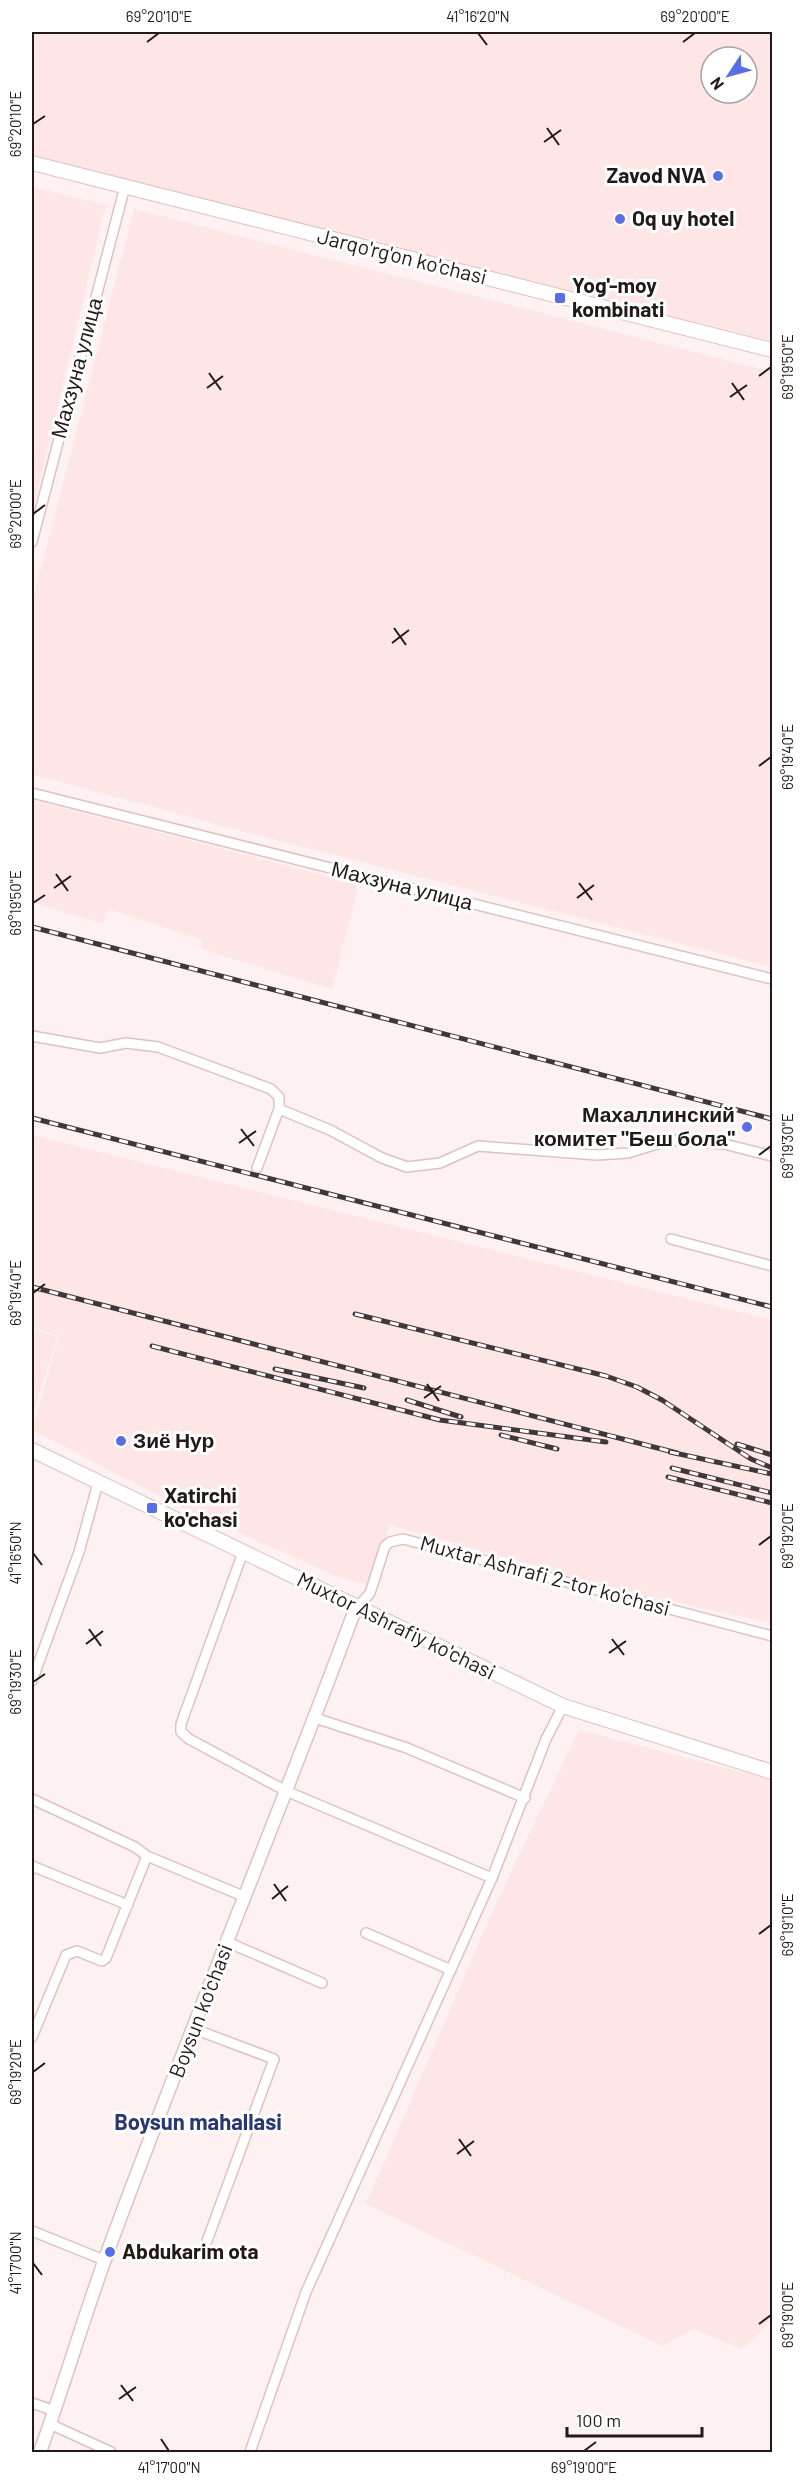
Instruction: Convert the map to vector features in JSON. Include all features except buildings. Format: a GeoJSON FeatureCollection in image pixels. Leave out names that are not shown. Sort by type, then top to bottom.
{"type":"FeatureCollection","features":[{"type":"Feature","properties":{"kind":"main road","name":"Jarqo'rg'on ko'chasi"},"geometry":{"type":"LineString","coordinates":[[32,163],[124,190],[772,358]]}},
{"type":"Feature","properties":{"kind":"main road","name":"Jarqo'rg'on ko'chasi"},"geometry":{"type":"LineString","coordinates":[[32,171],[124,190],[772,350]]}},
{"type":"Feature","properties":{"kind":"main road","name":"Muxtor Ashrafiy ko'chasi"},"geometry":{"type":"LineString","coordinates":[[32,1450],[563,1706],[772,1772]]}},
{"type":"Feature","properties":{"kind":"street","name":"Махзуна улица"},"geometry":{"type":"LineString","coordinates":[[32,542],[124,190]]}},
{"type":"Feature","properties":{"kind":"street","name":"Махзуна улица"},"geometry":{"type":"LineString","coordinates":[[32,793],[772,979]]}},
{"type":"Feature","properties":{"kind":"street"},"geometry":{"type":"LineString","coordinates":[[32,1036],[100,1048],[126,1043],[158,1047],[271,1089],[279,1097],[279,1109],[257,1168]]}},
{"type":"Feature","properties":{"kind":"street"},"geometry":{"type":"LineString","coordinates":[[279,1109],[330,1130],[382,1158],[407,1167],[440,1163],[478,1146],[597,1155],[628,1153],[670,1140],[724,1144],[772,1156]]}},
{"type":"Feature","properties":{"kind":"street"},"geometry":{"type":"LineString","coordinates":[[670,1239],[772,1266]]}},
{"type":"Feature","properties":{"kind":"street"},"geometry":{"type":"LineString","coordinates":[[32,1681],[34,1668],[79,1552],[99,1483]]}},
{"type":"Feature","properties":{"kind":"street","name":"Muxtar Ashrafi 2-tor ko'chasi"},"geometry":{"type":"LineString","coordinates":[[358,1607],[370,1593],[385,1546],[390,1542],[403,1539],[772,1636]]}},
{"type":"Feature","properties":{"kind":"street"},"geometry":{"type":"LineString","coordinates":[[243,1552],[181,1724],[181,1732],[286,1791],[492,1878]]}},
{"type":"Feature","properties":{"kind":"street","name":"Boysun ko'chasi"},"geometry":{"type":"LineString","coordinates":[[40,2452],[104,2260],[243,1896],[358,1607]]}},
{"type":"Feature","properties":{"kind":"street"},"geometry":{"type":"LineString","coordinates":[[250,2452],[306,2292],[492,1878],[546,1739],[563,1706]]}},
{"type":"Feature","properties":{"kind":"street"},"geometry":{"type":"LineString","coordinates":[[315,1718],[407,1748],[525,1798]]}},
{"type":"Feature","properties":{"kind":"street"},"geometry":{"type":"LineString","coordinates":[[32,1798],[135,1847],[147,1856],[243,1896]]}},
{"type":"Feature","properties":{"kind":"street"},"geometry":{"type":"LineString","coordinates":[[32,2037],[66,1955],[77,1951],[96,1960],[106,1958],[147,1856]]}},
{"type":"Feature","properties":{"kind":"street"},"geometry":{"type":"LineString","coordinates":[[32,1866],[128,1905]]}},
{"type":"Feature","properties":{"kind":"street"},"geometry":{"type":"LineString","coordinates":[[366,1933],[451,1970]]}},
{"type":"Feature","properties":{"kind":"street"},"geometry":{"type":"LineString","coordinates":[[227,1942],[322,1983]]}},
{"type":"Feature","properties":{"kind":"street"},"geometry":{"type":"LineString","coordinates":[[194,2029],[274,2060],[207,2241]]}},
{"type":"Feature","properties":{"kind":"street"},"geometry":{"type":"LineString","coordinates":[[32,2231],[104,2260]]}},
{"type":"Feature","properties":{"kind":"street"},"geometry":{"type":"LineString","coordinates":[[32,2403],[55,2411]]}},
{"type":"Feature","properties":{"kind":"street"},"geometry":{"type":"LineString","coordinates":[[50,2424],[111,2452]]}},
{"type":"Feature","properties":{"kind":"shaded area"},"geometry":{"type":"Polygon","coordinates":[[[32,32],[772,32],[772,341],[32,159],[32,32]]]}},
{"type":"Feature","properties":{"kind":"shaded area"},"geometry":{"type":"Polygon","coordinates":[[[32,187],[106,205],[32,514],[32,187]]]}},
{"type":"Feature","properties":{"kind":"shaded area"},"geometry":{"type":"Polygon","coordinates":[[[134,209],[772,372],[772,967],[260,836],[32,774],[32,603],[134,209]]]}},
{"type":"Feature","properties":{"kind":"shaded area"},"geometry":{"type":"Polygon","coordinates":[[[32,800],[355,883],[357,892],[332,989],[201,949],[202,940],[109,909],[103,924],[32,902],[32,800]]]}},
{"type":"Feature","properties":{"kind":"shaded area"},"geometry":{"type":"Polygon","coordinates":[[[32,1135],[772,1320],[772,1623],[625,1591],[390,1525],[368,1585],[336,1576],[170,1502],[32,1430],[59,1336],[32,1327],[32,1135]]]}},
{"type":"Feature","properties":{"kind":"shaded area"},"geometry":{"type":"Polygon","coordinates":[[[32,1329],[57,1337],[32,1417],[32,1329]]]}},
{"type":"Feature","properties":{"kind":"shaded area"},"geometry":{"type":"Polygon","coordinates":[[[579,1730],[772,1780],[772,2320],[742,2349],[693,2329],[662,2346],[366,2204],[493,1910],[579,1730]]]}},
{"type":"Feature","properties":{"kind":"railway"},"geometry":{"type":"LineString","coordinates":[[32,927],[772,1119]]}},
{"type":"Feature","properties":{"kind":"railway"},"geometry":{"type":"LineString","coordinates":[[32,1118],[772,1307]]}},
{"type":"Feature","properties":{"kind":"railway"},"geometry":{"type":"LineString","coordinates":[[32,1287],[677,1453]]}},
{"type":"Feature","properties":{"kind":"railway"},"geometry":{"type":"LineString","coordinates":[[355,1314],[606,1376],[637,1387],[662,1400],[751,1459],[770,1467]]}},
{"type":"Feature","properties":{"kind":"railway"},"geometry":{"type":"LineString","coordinates":[[152,1346],[440,1420],[606,1442]]}},
{"type":"Feature","properties":{"kind":"railway"},"geometry":{"type":"LineString","coordinates":[[275,1369],[364,1388]]}},
{"type":"Feature","properties":{"kind":"railway"},"geometry":{"type":"LineString","coordinates":[[407,1400],[461,1417]]}},
{"type":"Feature","properties":{"kind":"railway"},"geometry":{"type":"LineString","coordinates":[[501,1435],[557,1449]]}},
{"type":"Feature","properties":{"kind":"railway"},"geometry":{"type":"LineString","coordinates":[[737,1444],[772,1455]]}},
{"type":"Feature","properties":{"kind":"railway"},"geometry":{"type":"LineString","coordinates":[[670,1452],[772,1474]]}},
{"type":"Feature","properties":{"kind":"railway"},"geometry":{"type":"LineString","coordinates":[[672,1468],[772,1493]]}},
{"type":"Feature","properties":{"kind":"railway"},"geometry":{"type":"LineString","coordinates":[[668,1477],[772,1503]]}},
{"type":"Feature","properties":{"kind":"place","name":"Zavod NVA"},"geometry":{"type":"Point","coordinates":[718,176]}},
{"type":"Feature","properties":{"kind":"place","name":"Oq uy hotel"},"geometry":{"type":"Point","coordinates":[620,219]}},
{"type":"Feature","properties":{"kind":"place","name":"Yog'-moy kombinati"},"geometry":{"type":"Point","coordinates":[560,298]}},
{"type":"Feature","properties":{"kind":"place","name":"Махаллинский комитет \"Беш бола\""},"geometry":{"type":"Point","coordinates":[747,1127]}},
{"type":"Feature","properties":{"kind":"place","name":"Зиё Нур"},"geometry":{"type":"Point","coordinates":[121,1441]}},
{"type":"Feature","properties":{"kind":"place","name":"Xatirchi ko'chasi"},"geometry":{"type":"Point","coordinates":[152,1508]}},
{"type":"Feature","properties":{"kind":"place","name":"Abdukarim ota"},"geometry":{"type":"Point","coordinates":[110,2252]}},
{"type":"Feature","properties":{"kind":"district","name":"Boysun mahallasi"},"geometry":{"type":"Point","coordinates":[198,2122]}}]}
